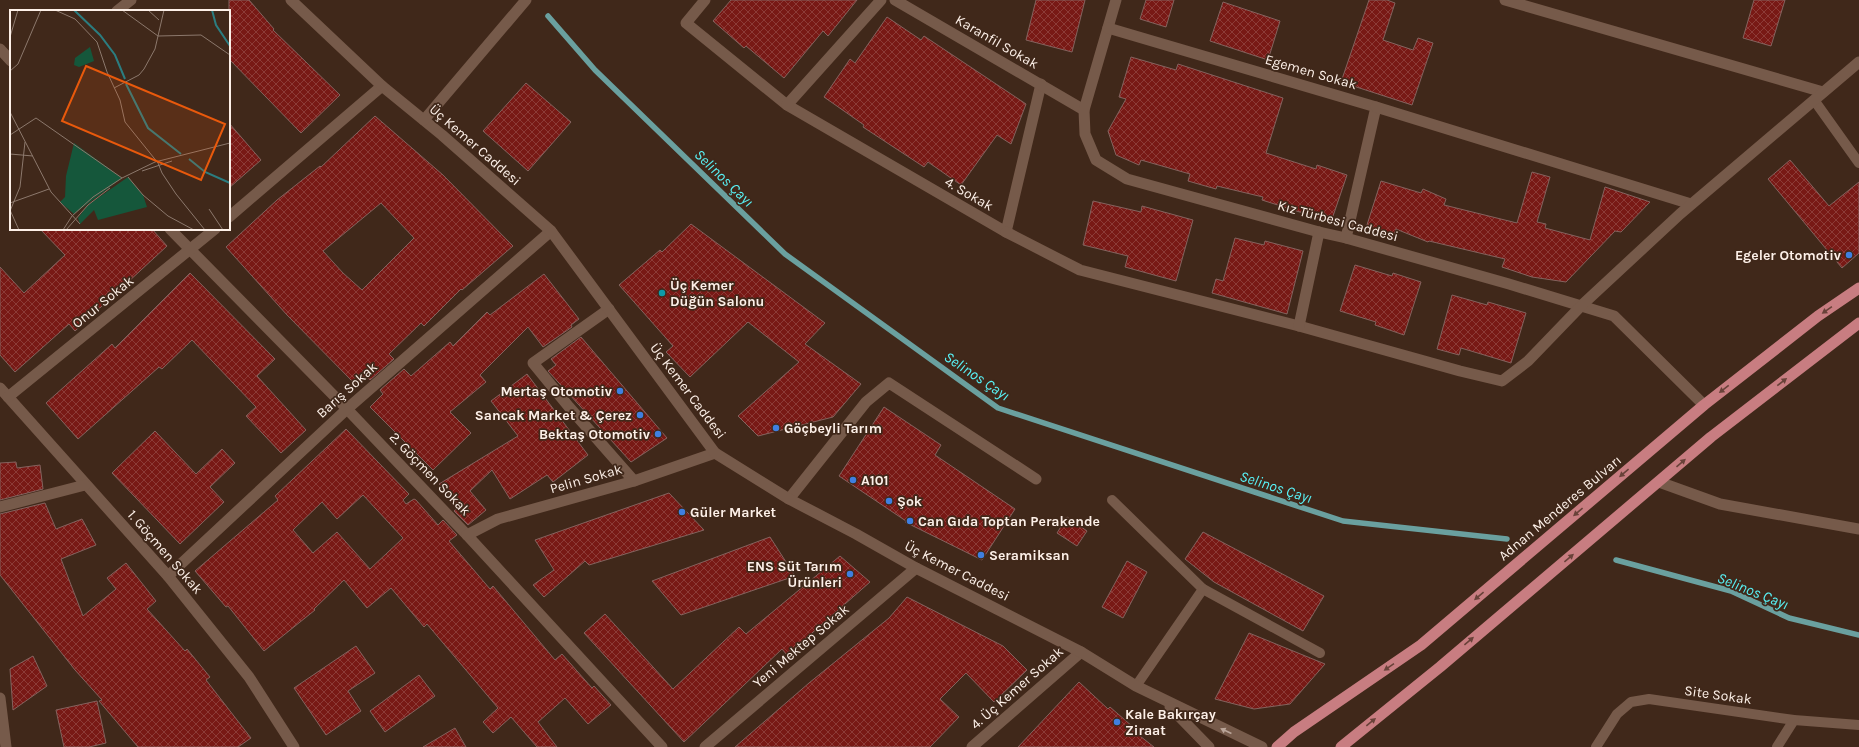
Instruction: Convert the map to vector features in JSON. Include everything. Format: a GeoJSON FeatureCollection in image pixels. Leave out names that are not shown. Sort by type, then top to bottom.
{"type":"FeatureCollection","features":[{"type":"Feature","properties":{"kind":"main road","name":"Adnan Menderes Bulvarı"},"geometry":{"type":"LineString","coordinates":[[1277,747],[1294,732],[1421,646],[1704,405],[1818,316],[1859,288]]}},
{"type":"Feature","properties":{"kind":"main road"},"geometry":{"type":"LineString","coordinates":[[1341,747],[1440,667],[1711,437],[1859,323]]}},
{"type":"Feature","properties":{"kind":"street"},"geometry":{"type":"LineString","coordinates":[[118,10],[131,0]]}},
{"type":"Feature","properties":{"kind":"street","name":"Üç Kemer Caddesi"},"geometry":{"type":"LineString","coordinates":[[291,0],[382,86],[424,120],[551,231],[715,453],[789,499],[856,534],[916,568],[1081,652],[1136,686],[1166,702],[1262,747]]}},
{"type":"Feature","properties":{"kind":"street"},"geometry":{"type":"LineString","coordinates":[[424,120],[526,0]]}},
{"type":"Feature","properties":{"kind":"street","name":"4. Sokak"},"geometry":{"type":"LineString","coordinates":[[705,0],[686,23],[786,105],[1006,232],[1041,84]]}},
{"type":"Feature","properties":{"kind":"street"},"geometry":{"type":"LineString","coordinates":[[786,105],[881,0]]}},
{"type":"Feature","properties":{"kind":"street","name":"Karanfil Sokak"},"geometry":{"type":"LineString","coordinates":[[895,0],[1084,110]]}},
{"type":"Feature","properties":{"kind":"street","name":"Kız Türbesi Caddesi"},"geometry":{"type":"LineString","coordinates":[[1116,0],[1084,110],[1085,134],[1096,160],[1127,179],[1319,232],[1346,238],[1582,305],[1614,316],[1704,405]]}},
{"type":"Feature","properties":{"kind":"street"},"geometry":{"type":"LineString","coordinates":[[1505,0],[1823,92]]}},
{"type":"Feature","properties":{"kind":"street","name":"Egemen Sokak"},"geometry":{"type":"LineString","coordinates":[[1108,28],[1376,107],[1691,204]]}},
{"type":"Feature","properties":{"kind":"street"},"geometry":{"type":"LineString","coordinates":[[0,49],[10,60]]}},
{"type":"Feature","properties":{"kind":"street"},"geometry":{"type":"LineString","coordinates":[[1006,232],[1080,270],[1299,326],[1502,382],[1528,361],[1582,305],[1691,204],[1859,62]]}},
{"type":"Feature","properties":{"kind":"street"},"geometry":{"type":"LineString","coordinates":[[230,216],[382,86]]}},
{"type":"Feature","properties":{"kind":"street"},"geometry":{"type":"LineString","coordinates":[[1346,238],[1376,107]]}},
{"type":"Feature","properties":{"kind":"street","name":"2. Göçmen Sokak"},"geometry":{"type":"LineString","coordinates":[[171,230],[347,409],[467,535],[662,747]]}},
{"type":"Feature","properties":{"kind":"street","name":"Onur Sokak"},"geometry":{"type":"LineString","coordinates":[[8,397],[215,230]]}},
{"type":"Feature","properties":{"kind":"street","name":"Barış Sokak"},"geometry":{"type":"LineString","coordinates":[[168,576],[347,409],[551,231]]}},
{"type":"Feature","properties":{"kind":"street"},"geometry":{"type":"LineString","coordinates":[[1299,326],[1319,232]]}},
{"type":"Feature","properties":{"kind":"street"},"geometry":{"type":"LineString","coordinates":[[609,309],[533,363],[560,397],[634,481]]}},
{"type":"Feature","properties":{"kind":"street"},"geometry":{"type":"LineString","coordinates":[[789,499],[866,402],[889,383],[1036,479]]}},
{"type":"Feature","properties":{"kind":"street","name":"1. Göçmen Sokak"},"geometry":{"type":"LineString","coordinates":[[0,388],[85,485],[168,576],[249,677],[294,747]]}},
{"type":"Feature","properties":{"kind":"street","name":"Pelin Sokak"},"geometry":{"type":"LineString","coordinates":[[467,535],[498,519],[634,481],[715,453]]}},
{"type":"Feature","properties":{"kind":"street"},"geometry":{"type":"LineString","coordinates":[[1659,482],[1720,504],[1859,529]]}},
{"type":"Feature","properties":{"kind":"street"},"geometry":{"type":"LineString","coordinates":[[0,507],[85,485]]}},
{"type":"Feature","properties":{"kind":"street","name":"Yeni Mektep Sokak"},"geometry":{"type":"LineString","coordinates":[[705,747],[916,568]]}},
{"type":"Feature","properties":{"kind":"street","name":"4. Üç Kemer Sokak"},"geometry":{"type":"LineString","coordinates":[[972,747],[1081,652]]}},
{"type":"Feature","properties":{"kind":"street"},"geometry":{"type":"LineString","coordinates":[[0,698],[6,747]]}},
{"type":"Feature","properties":{"kind":"street"},"geometry":{"type":"LineString","coordinates":[[1166,702],[1209,747]]}},
{"type":"Feature","properties":{"kind":"lane"},"geometry":{"type":"LineString","coordinates":[[1814,100],[1859,163]]}},
{"type":"Feature","properties":{"kind":"lane"},"geometry":{"type":"LineString","coordinates":[[1112,500],[1203,589],[1320,653]]}},
{"type":"Feature","properties":{"kind":"lane"},"geometry":{"type":"LineString","coordinates":[[1136,686],[1203,589]]}},
{"type":"Feature","properties":{"kind":"lane","name":"Site Sokak"},"geometry":{"type":"LineString","coordinates":[[1596,747],[1617,714],[1631,702],[1649,699],[1794,720],[1859,725]]}},
{"type":"Feature","properties":{"kind":"lane"},"geometry":{"type":"LineString","coordinates":[[1777,747],[1794,720]]}},
{"type":"Feature","properties":{"kind":"building"},"geometry":{"type":"Polygon","coordinates":[[[229,0],[249,0],[274,29],[273,30],[340,95],[301,133],[230,60],[229,0]]]}},
{"type":"Feature","properties":{"kind":"building"},"geometry":{"type":"Polygon","coordinates":[[[731,0],[857,0],[828,36],[823,31],[784,78],[746,46],[744,48],[713,21],[731,0]]]}},
{"type":"Feature","properties":{"kind":"building"},"geometry":{"type":"Polygon","coordinates":[[[1036,0],[1085,0],[1072,52],[1026,40],[1036,0]]]}},
{"type":"Feature","properties":{"kind":"building"},"geometry":{"type":"Polygon","coordinates":[[[1146,0],[1174,0],[1166,27],[1140,19],[1146,0]]]}},
{"type":"Feature","properties":{"kind":"building"},"geometry":{"type":"Polygon","coordinates":[[[1369,0],[1387,0],[1395,3],[1383,40],[1413,50],[1418,38],[1433,43],[1412,105],[1341,82],[1369,0]]]}},
{"type":"Feature","properties":{"kind":"building"},"geometry":{"type":"Polygon","coordinates":[[[1754,0],[1785,0],[1771,46],[1743,38],[1754,0]]]}},
{"type":"Feature","properties":{"kind":"building"},"geometry":{"type":"Polygon","coordinates":[[[1223,2],[1280,21],[1268,60],[1210,41],[1223,2]]]}},
{"type":"Feature","properties":{"kind":"building"},"geometry":{"type":"Polygon","coordinates":[[[887,17],[921,40],[924,36],[1026,104],[1011,144],[997,135],[961,185],[928,162],[924,167],[863,127],[864,125],[824,97],[850,59],[855,63],[887,17]]]}},
{"type":"Feature","properties":{"kind":"building"},"geometry":{"type":"Polygon","coordinates":[[[1131,57],[1176,70],[1178,64],[1283,98],[1266,153],[1316,169],[1317,165],[1347,175],[1331,222],[1262,200],[1263,197],[1217,186],[1216,189],[1188,181],[1190,174],[1141,160],[1139,165],[1116,155],[1108,131],[1126,99],[1119,97],[1131,57]]]}},
{"type":"Feature","properties":{"kind":"building"},"geometry":{"type":"Polygon","coordinates":[[[526,83],[571,122],[528,171],[483,131],[526,83]]]}},
{"type":"Feature","properties":{"kind":"building"},"geometry":{"type":"Polygon","coordinates":[[[375,116],[443,175],[513,246],[462,290],[461,289],[424,326],[421,323],[389,354],[394,359],[370,380],[366,375],[355,384],[287,315],[226,247],[277,200],[320,166],[321,167],[375,116]],[[381,203],[323,251],[343,273],[362,290],[414,238],[381,203]]]}},
{"type":"Feature","properties":{"kind":"building"},"geometry":{"type":"Polygon","coordinates":[[[230,124],[261,160],[230,187],[230,124]]]}},
{"type":"Feature","properties":{"kind":"building"},"geometry":{"type":"Polygon","coordinates":[[[1790,160],[1829,206],[1859,182],[1859,253],[1842,268],[1768,179],[1790,160]]]}},
{"type":"Feature","properties":{"kind":"building"},"geometry":{"type":"Polygon","coordinates":[[[1532,172],[1550,177],[1537,222],[1546,224],[1545,228],[1590,240],[1605,187],[1650,202],[1621,232],[1615,231],[1566,282],[1532,277],[1502,267],[1505,259],[1428,242],[1396,229],[1393,237],[1366,228],[1381,181],[1421,193],[1423,189],[1446,199],[1444,205],[1517,223],[1532,172]]]}},
{"type":"Feature","properties":{"kind":"building"},"geometry":{"type":"Polygon","coordinates":[[[1093,201],[1141,212],[1142,206],[1193,220],[1176,281],[1125,267],[1128,256],[1083,245],[1093,201]]]}},
{"type":"Feature","properties":{"kind":"building"},"geometry":{"type":"Polygon","coordinates":[[[691,224],[825,323],[805,344],[861,384],[833,417],[758,436],[738,416],[799,362],[748,322],[690,377],[666,352],[673,346],[619,285],[660,250],[662,252],[691,224]]]}},
{"type":"Feature","properties":{"kind":"building"},"geometry":{"type":"Polygon","coordinates":[[[41,230],[153,230],[167,246],[75,331],[69,324],[15,372],[0,355],[0,267],[24,293],[65,255],[41,230]]]}},
{"type":"Feature","properties":{"kind":"building"},"geometry":{"type":"Polygon","coordinates":[[[1235,238],[1264,245],[1265,241],[1303,251],[1287,314],[1212,293],[1216,279],[1223,281],[1235,238]]]}},
{"type":"Feature","properties":{"kind":"building"},"geometry":{"type":"Polygon","coordinates":[[[1355,265],[1392,276],[1393,273],[1421,282],[1404,335],[1375,325],[1376,322],[1340,311],[1355,265]]]}},
{"type":"Feature","properties":{"kind":"building"},"geometry":{"type":"Polygon","coordinates":[[[190,273],[275,359],[257,376],[306,430],[281,453],[246,416],[256,407],[192,340],[162,369],[159,367],[78,439],[46,403],[112,344],[115,348],[190,273]]]}},
{"type":"Feature","properties":{"kind":"building"},"geometry":{"type":"Polygon","coordinates":[[[544,274],[579,319],[571,325],[572,327],[543,347],[528,327],[480,375],[486,382],[450,412],[471,433],[433,470],[370,407],[383,394],[380,390],[404,369],[411,376],[450,342],[453,346],[487,312],[490,315],[544,274]]]}},
{"type":"Feature","properties":{"kind":"building"},"geometry":{"type":"Polygon","coordinates":[[[1452,295],[1487,305],[1488,302],[1526,313],[1511,363],[1461,348],[1459,355],[1437,349],[1452,295]]]}},
{"type":"Feature","properties":{"kind":"building"},"geometry":{"type":"Polygon","coordinates":[[[581,337],[667,438],[631,462],[548,371],[556,365],[551,359],[581,337]]]}},
{"type":"Feature","properties":{"kind":"building"},"geometry":{"type":"Polygon","coordinates":[[[527,374],[588,455],[553,482],[547,475],[510,499],[492,470],[470,491],[486,510],[468,525],[454,511],[460,506],[439,484],[518,436],[491,401],[527,374]]]}},
{"type":"Feature","properties":{"kind":"building"},"geometry":{"type":"Polygon","coordinates":[[[884,407],[941,445],[935,455],[1015,509],[982,560],[905,522],[906,521],[839,476],[884,407]]]}},
{"type":"Feature","properties":{"kind":"building"},"geometry":{"type":"Polygon","coordinates":[[[346,429],[409,494],[403,500],[406,504],[414,499],[416,500],[438,525],[443,520],[457,535],[449,541],[490,589],[493,586],[555,660],[562,654],[592,688],[594,686],[611,705],[588,724],[565,698],[538,722],[557,747],[537,747],[511,717],[493,733],[483,722],[498,708],[427,624],[424,627],[391,588],[367,608],[344,580],[314,609],[315,610],[264,651],[228,606],[226,607],[195,571],[278,500],[275,496],[346,429]],[[363,495],[337,519],[322,502],[293,530],[313,553],[337,532],[370,569],[403,538],[363,495]]]}},
{"type":"Feature","properties":{"kind":"building"},"geometry":{"type":"Polygon","coordinates":[[[155,431],[196,474],[222,449],[235,463],[210,487],[224,502],[180,544],[112,473],[155,431]]]}},
{"type":"Feature","properties":{"kind":"building"},"geometry":{"type":"Polygon","coordinates":[[[16,462],[17,468],[40,465],[43,489],[0,500],[0,463],[16,462]]]}},
{"type":"Feature","properties":{"kind":"building"},"geometry":{"type":"Polygon","coordinates":[[[669,493],[704,530],[589,565],[585,561],[544,597],[533,585],[554,570],[535,540],[669,493]]]}},
{"type":"Feature","properties":{"kind":"building"},"geometry":{"type":"Polygon","coordinates":[[[45,503],[56,529],[82,519],[96,545],[61,559],[83,616],[116,589],[107,578],[126,563],[156,601],[147,609],[185,651],[187,649],[210,677],[206,680],[251,738],[238,747],[138,747],[99,701],[102,700],[75,670],[0,575],[0,514],[45,503]]]}},
{"type":"Feature","properties":{"kind":"building"},"geometry":{"type":"Polygon","coordinates":[[[1067,517],[1087,531],[1077,546],[1057,533],[1067,517]]]}},
{"type":"Feature","properties":{"kind":"building"},"geometry":{"type":"Polygon","coordinates":[[[1203,532],[1324,596],[1303,631],[1214,582],[1185,559],[1203,532]]]}},
{"type":"Feature","properties":{"kind":"building"},"geometry":{"type":"Polygon","coordinates":[[[770,537],[795,576],[681,615],[652,581],[770,537]]]}},
{"type":"Feature","properties":{"kind":"building"},"geometry":{"type":"Polygon","coordinates":[[[840,556],[870,582],[787,655],[782,649],[684,742],[584,633],[605,614],[673,689],[739,627],[746,634],[840,556]]]}},
{"type":"Feature","properties":{"kind":"building"},"geometry":{"type":"Polygon","coordinates":[[[1127,561],[1147,572],[1123,618],[1102,607],[1127,561]]]}},
{"type":"Feature","properties":{"kind":"building"},"geometry":{"type":"Polygon","coordinates":[[[907,597],[1003,646],[1027,670],[994,702],[966,673],[940,699],[959,717],[930,747],[735,747],[809,683],[889,618],[907,597]]]}},
{"type":"Feature","properties":{"kind":"building"},"geometry":{"type":"Polygon","coordinates":[[[1249,633],[1325,664],[1290,704],[1254,709],[1215,699],[1249,633]]]}},
{"type":"Feature","properties":{"kind":"building"},"geometry":{"type":"Polygon","coordinates":[[[356,646],[375,673],[348,691],[361,711],[326,735],[294,688],[356,646]]]}},
{"type":"Feature","properties":{"kind":"building"},"geometry":{"type":"Polygon","coordinates":[[[33,656],[47,686],[13,710],[10,669],[33,656]]]}},
{"type":"Feature","properties":{"kind":"building"},"geometry":{"type":"Polygon","coordinates":[[[419,675],[435,696],[385,732],[370,711],[419,675]]]}},
{"type":"Feature","properties":{"kind":"building"},"geometry":{"type":"Polygon","coordinates":[[[1079,682],[1108,709],[1110,707],[1133,727],[1131,729],[1154,747],[1018,747],[1079,682]]]}},
{"type":"Feature","properties":{"kind":"building"},"geometry":{"type":"Polygon","coordinates":[[[97,701],[106,743],[89,747],[64,747],[56,710],[97,701]]]}},
{"type":"Feature","properties":{"kind":"building"},"geometry":{"type":"Polygon","coordinates":[[[455,728],[466,747],[423,747],[455,728]]]}},
{"type":"Feature","properties":{"kind":"waterway","name":"Selinos Çayı"},"geometry":{"type":"LineString","coordinates":[[548,16],[595,70],[785,254],[998,408],[1343,521],[1507,539]]}},
{"type":"Feature","properties":{"kind":"waterway","name":"Selinos Çayı"},"geometry":{"type":"LineString","coordinates":[[1616,560],[1731,591],[1789,618],[1859,635]]}},
{"type":"Feature","properties":{"kind":"place","name":"Egeler Otomotiv"},"geometry":{"type":"Point","coordinates":[1849,255]}},
{"type":"Feature","properties":{"kind":"place","name":"Üç Kemer Düğün Salonu"},"geometry":{"type":"Point","coordinates":[662,293]}},
{"type":"Feature","properties":{"kind":"place","name":"Mertaş Otomotiv"},"geometry":{"type":"Point","coordinates":[620,391]}},
{"type":"Feature","properties":{"kind":"place","name":"Sancak Market & Çerez"},"geometry":{"type":"Point","coordinates":[640,415]}},
{"type":"Feature","properties":{"kind":"place","name":"Göçbeyli Tarım"},"geometry":{"type":"Point","coordinates":[776,428]}},
{"type":"Feature","properties":{"kind":"place","name":"Bektaş Otomotiv"},"geometry":{"type":"Point","coordinates":[658,434]}},
{"type":"Feature","properties":{"kind":"place","name":"A101"},"geometry":{"type":"Point","coordinates":[853,480]}},
{"type":"Feature","properties":{"kind":"place","name":"Şok"},"geometry":{"type":"Point","coordinates":[889,501]}},
{"type":"Feature","properties":{"kind":"place","name":"Güler Market"},"geometry":{"type":"Point","coordinates":[682,512]}},
{"type":"Feature","properties":{"kind":"place","name":"Can Gıda Toptan Perakende"},"geometry":{"type":"Point","coordinates":[910,521]}},
{"type":"Feature","properties":{"kind":"place","name":"Seramiksan"},"geometry":{"type":"Point","coordinates":[981,555]}},
{"type":"Feature","properties":{"kind":"place","name":"ENS Süt Tarım Ürünleri"},"geometry":{"type":"Point","coordinates":[850,574]}},
{"type":"Feature","properties":{"kind":"place","name":"Kale Bakırçay Ziraat"},"geometry":{"type":"Point","coordinates":[1117,722]}}]}
